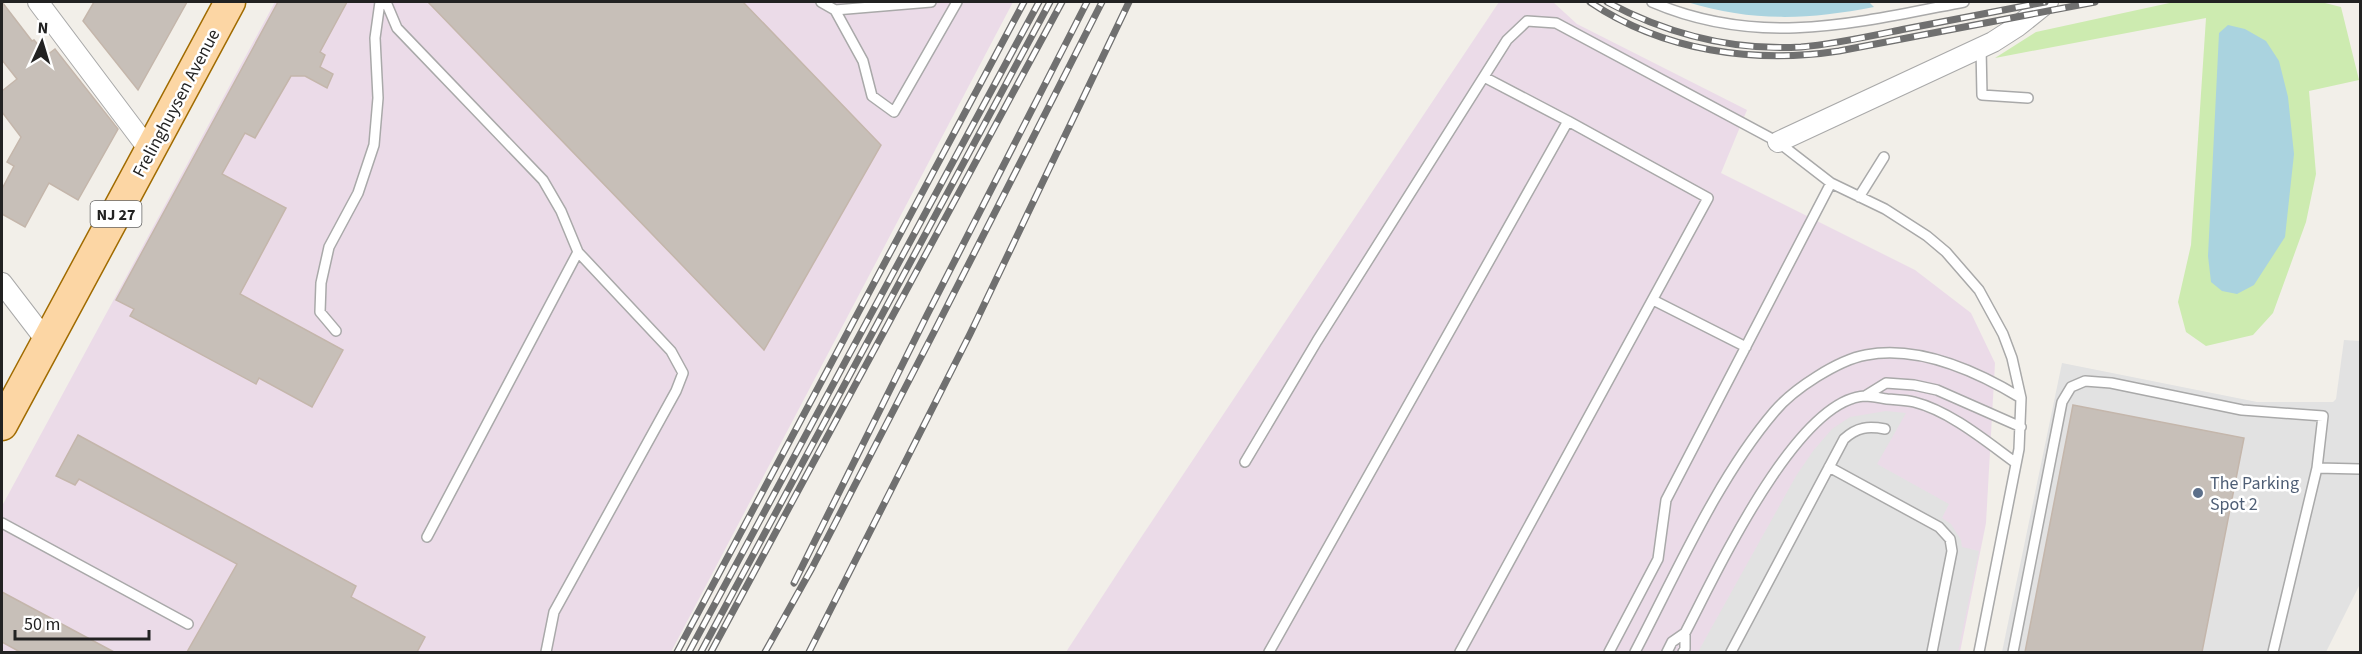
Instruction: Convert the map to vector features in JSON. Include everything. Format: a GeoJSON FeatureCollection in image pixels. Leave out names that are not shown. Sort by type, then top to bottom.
{"type":"FeatureCollection","features":[{"type":"Feature","properties":{"kind":"main road","name":"Frelinghuysen Avenue"},"geometry":{"type":"LineString","coordinates":[[2,425],[230,2]]}},
{"type":"Feature","properties":{"kind":"street"},"geometry":{"type":"LineString","coordinates":[[38,2],[150,151]]}},
{"type":"Feature","properties":{"kind":"street"},"geometry":{"type":"LineString","coordinates":[[1778,142],[1981,48],[2006,35],[2048,2]]}},
{"type":"Feature","properties":{"kind":"street"},"geometry":{"type":"LineString","coordinates":[[2,283],[48,343]]}},
{"type":"Feature","properties":{"kind":"lane"},"geometry":{"type":"LineString","coordinates":[[336,331],[320,312],[321,283],[329,247],[358,193],[374,145],[378,98],[375,38],[380,2]]}},
{"type":"Feature","properties":{"kind":"lane"},"geometry":{"type":"LineString","coordinates":[[386,2],[397,28],[543,180],[561,211],[578,252],[671,351],[683,373],[676,391],[554,612],[546,652]]}},
{"type":"Feature","properties":{"kind":"lane"},"geometry":{"type":"LineString","coordinates":[[821,2],[835,10],[863,61],[872,96],[894,112],[957,2]]}},
{"type":"Feature","properties":{"kind":"lane"},"geometry":{"type":"LineString","coordinates":[[835,10],[931,2]]}},
{"type":"Feature","properties":{"kind":"lane"},"geometry":{"type":"LineString","coordinates":[[1652,2],[1729,24],[1796,28],[1850,24],[1964,2]]}},
{"type":"Feature","properties":{"kind":"lane"},"geometry":{"type":"LineString","coordinates":[[1245,462],[1317,341],[1508,40],[1527,21],[1556,23],[1778,142],[1831,183],[1885,209],[1927,236],[1964,270],[1993,312],[2012,358],[2022,398],[2021,427],[1979,652]]}},
{"type":"Feature","properties":{"kind":"lane"},"geometry":{"type":"LineString","coordinates":[[1981,48],[1982,95],[2028,98]]}},
{"type":"Feature","properties":{"kind":"lane"},"geometry":{"type":"LineString","coordinates":[[1460,652],[1708,198],[1484,77]]}},
{"type":"Feature","properties":{"kind":"lane"},"geometry":{"type":"LineString","coordinates":[[1269,652],[1568,121]]}},
{"type":"Feature","properties":{"kind":"lane"},"geometry":{"type":"LineString","coordinates":[[1859,196],[1884,157]]}},
{"type":"Feature","properties":{"kind":"lane"},"geometry":{"type":"LineString","coordinates":[[1609,652],[1658,559],[1666,500],[1831,183]]}},
{"type":"Feature","properties":{"kind":"lane"},"geometry":{"type":"LineString","coordinates":[[427,537],[578,252]]}},
{"type":"Feature","properties":{"kind":"lane"},"geometry":{"type":"LineString","coordinates":[[1653,300],[1746,347]]}},
{"type":"Feature","properties":{"kind":"lane"},"geometry":{"type":"LineString","coordinates":[[1635,652],[1727,478],[1775,410],[1819,374],[1865,355],[1910,355],[1967,369],[2022,398]]}},
{"type":"Feature","properties":{"kind":"lane"},"geometry":{"type":"LineString","coordinates":[[2013,652],[2062,402],[2071,387],[2085,381],[2111,383],[2242,410],[2323,416],[2317,468],[2273,652]]}},
{"type":"Feature","properties":{"kind":"lane"},"geometry":{"type":"LineString","coordinates":[[1865,396],[1886,383],[1914,385],[1937,390],[2021,427]]}},
{"type":"Feature","properties":{"kind":"lane"},"geometry":{"type":"LineString","coordinates":[[1667,652],[1672,642],[1685,633],[1747,518],[1790,451],[1818,418],[1846,400],[1865,396],[1914,402],[1981,438],[2016,463]]}},
{"type":"Feature","properties":{"kind":"lane"},"geometry":{"type":"LineString","coordinates":[[1731,652],[1844,439],[1853,431],[1869,426],[1885,429]]}},
{"type":"Feature","properties":{"kind":"lane"},"geometry":{"type":"LineString","coordinates":[[1829,467],[1939,527],[1950,539],[1952,551],[1932,652]]}},
{"type":"Feature","properties":{"kind":"lane"},"geometry":{"type":"LineString","coordinates":[[2317,468],[2361,469]]}},
{"type":"Feature","properties":{"kind":"lane"},"geometry":{"type":"LineString","coordinates":[[2,523],[188,624]]}},
{"type":"Feature","properties":{"kind":"lane"},"geometry":{"type":"LineString","coordinates":[[1683,652],[1685,633]]}},
{"type":"Feature","properties":{"kind":"shaded area"},"geometry":{"type":"Polygon","coordinates":[[[275,2],[1013,2],[671,652],[2,652],[2,506],[275,2]]]}},
{"type":"Feature","properties":{"kind":"shaded area"},"geometry":{"type":"Polygon","coordinates":[[[1499,2],[1553,2],[1577,24],[1747,110],[1721,173],[1915,270],[1971,313],[1995,363],[1986,523],[1960,652],[1066,652],[1499,2]]]}},
{"type":"Feature","properties":{"kind":"shaded area","name":"The Parking Spot 2"},"geometry":{"type":"Polygon","coordinates":[[[2344,340],[2360,341],[2360,584],[2326,652],[2002,652],[2062,363],[2257,402],[2333,402],[2336,399],[2344,340]]]}},
{"type":"Feature","properties":{"kind":"shaded area"},"geometry":{"type":"Polygon","coordinates":[[[1886,411],[1906,413],[1877,464],[1949,504],[1942,518],[1951,524],[1961,540],[1962,547],[1979,551],[1958,652],[1698,652],[1796,476],[1813,451],[1832,429],[1850,417],[1886,411]]]}},
{"type":"Feature","properties":{"kind":"green space"},"geometry":{"type":"Polygon","coordinates":[[[2174,2],[2321,2],[2341,7],[2359,80],[2309,91],[2316,174],[2306,222],[2273,313],[2253,335],[2206,346],[2186,332],[2178,302],[2191,245],[2206,18],[1995,58],[2036,32],[2174,2]]]}},
{"type":"Feature","properties":{"kind":"water"},"geometry":{"type":"Polygon","coordinates":[[[1687,2],[1869,2],[1874,7],[1826,15],[1780,17],[1735,13],[1687,2]]]}},
{"type":"Feature","properties":{"kind":"water"},"geometry":{"type":"Polygon","coordinates":[[[2228,25],[2245,29],[2266,41],[2279,61],[2288,97],[2294,154],[2285,237],[2254,285],[2237,294],[2222,291],[2211,282],[2208,256],[2219,33],[2228,25]]]}},
{"type":"Feature","properties":{"kind":"building"},"geometry":{"type":"Polygon","coordinates":[[[2,2],[32,41],[34,40],[47,55],[55,49],[118,129],[78,200],[49,183],[25,227],[2,214],[2,189],[14,166],[7,162],[21,137],[2,112],[2,91],[17,79],[2,60],[2,2]]]}},
{"type":"Feature","properties":{"kind":"building"},"geometry":{"type":"Polygon","coordinates":[[[94,2],[187,2],[138,90],[83,21],[94,2]]]}},
{"type":"Feature","properties":{"kind":"building"},"geometry":{"type":"Polygon","coordinates":[[[278,2],[347,2],[320,52],[325,55],[320,67],[333,74],[327,88],[305,76],[291,76],[255,138],[245,133],[222,174],[286,208],[240,294],[343,350],[312,407],[259,378],[256,384],[130,316],[134,309],[116,300],[278,2]]]}},
{"type":"Feature","properties":{"kind":"building"},"geometry":{"type":"Polygon","coordinates":[[[428,2],[743,2],[881,145],[764,350],[428,2]]]}},
{"type":"Feature","properties":{"kind":"building"},"geometry":{"type":"Polygon","coordinates":[[[2073,405],[2244,438],[2202,652],[2025,652],[2073,405]]]}},
{"type":"Feature","properties":{"kind":"building"},"geometry":{"type":"Polygon","coordinates":[[[78,435],[356,586],[351,597],[425,637],[417,652],[187,652],[237,564],[79,479],[75,485],[56,476],[78,435]]]}},
{"type":"Feature","properties":{"kind":"building"},"geometry":{"type":"Polygon","coordinates":[[[2,592],[114,652],[20,652],[2,642],[2,592]]]}},
{"type":"Feature","properties":{"kind":"railway"},"geometry":{"type":"LineString","coordinates":[[677,652],[1024,2]]}},
{"type":"Feature","properties":{"kind":"railway"},"geometry":{"type":"LineString","coordinates":[[689,652],[1039,2]]}},
{"type":"Feature","properties":{"kind":"railway"},"geometry":{"type":"LineString","coordinates":[[701,652],[1050,2]]}},
{"type":"Feature","properties":{"kind":"railway"},"geometry":{"type":"LineString","coordinates":[[711,652],[1062,2]]}},
{"type":"Feature","properties":{"kind":"railway"},"geometry":{"type":"LineString","coordinates":[[794,583],[927,315],[1087,2]]}},
{"type":"Feature","properties":{"kind":"railway"},"geometry":{"type":"LineString","coordinates":[[765,652],[812,568],[1102,2]]}},
{"type":"Feature","properties":{"kind":"railway"},"geometry":{"type":"LineString","coordinates":[[809,652],[970,334],[1129,2]]}},
{"type":"Feature","properties":{"kind":"railway"},"geometry":{"type":"LineString","coordinates":[[1590,2],[1618,19],[1678,42],[1710,50],[1774,56],[1839,51],[2095,2]]}},
{"type":"Feature","properties":{"kind":"railway"},"geometry":{"type":"LineString","coordinates":[[1607,2],[1653,23],[1701,38],[1776,48],[1840,42],[2045,2]]}},
{"type":"Feature","properties":{"kind":"place","name":"The Parking Spot 2"},"geometry":{"type":"Point","coordinates":[2198,493]}}]}
